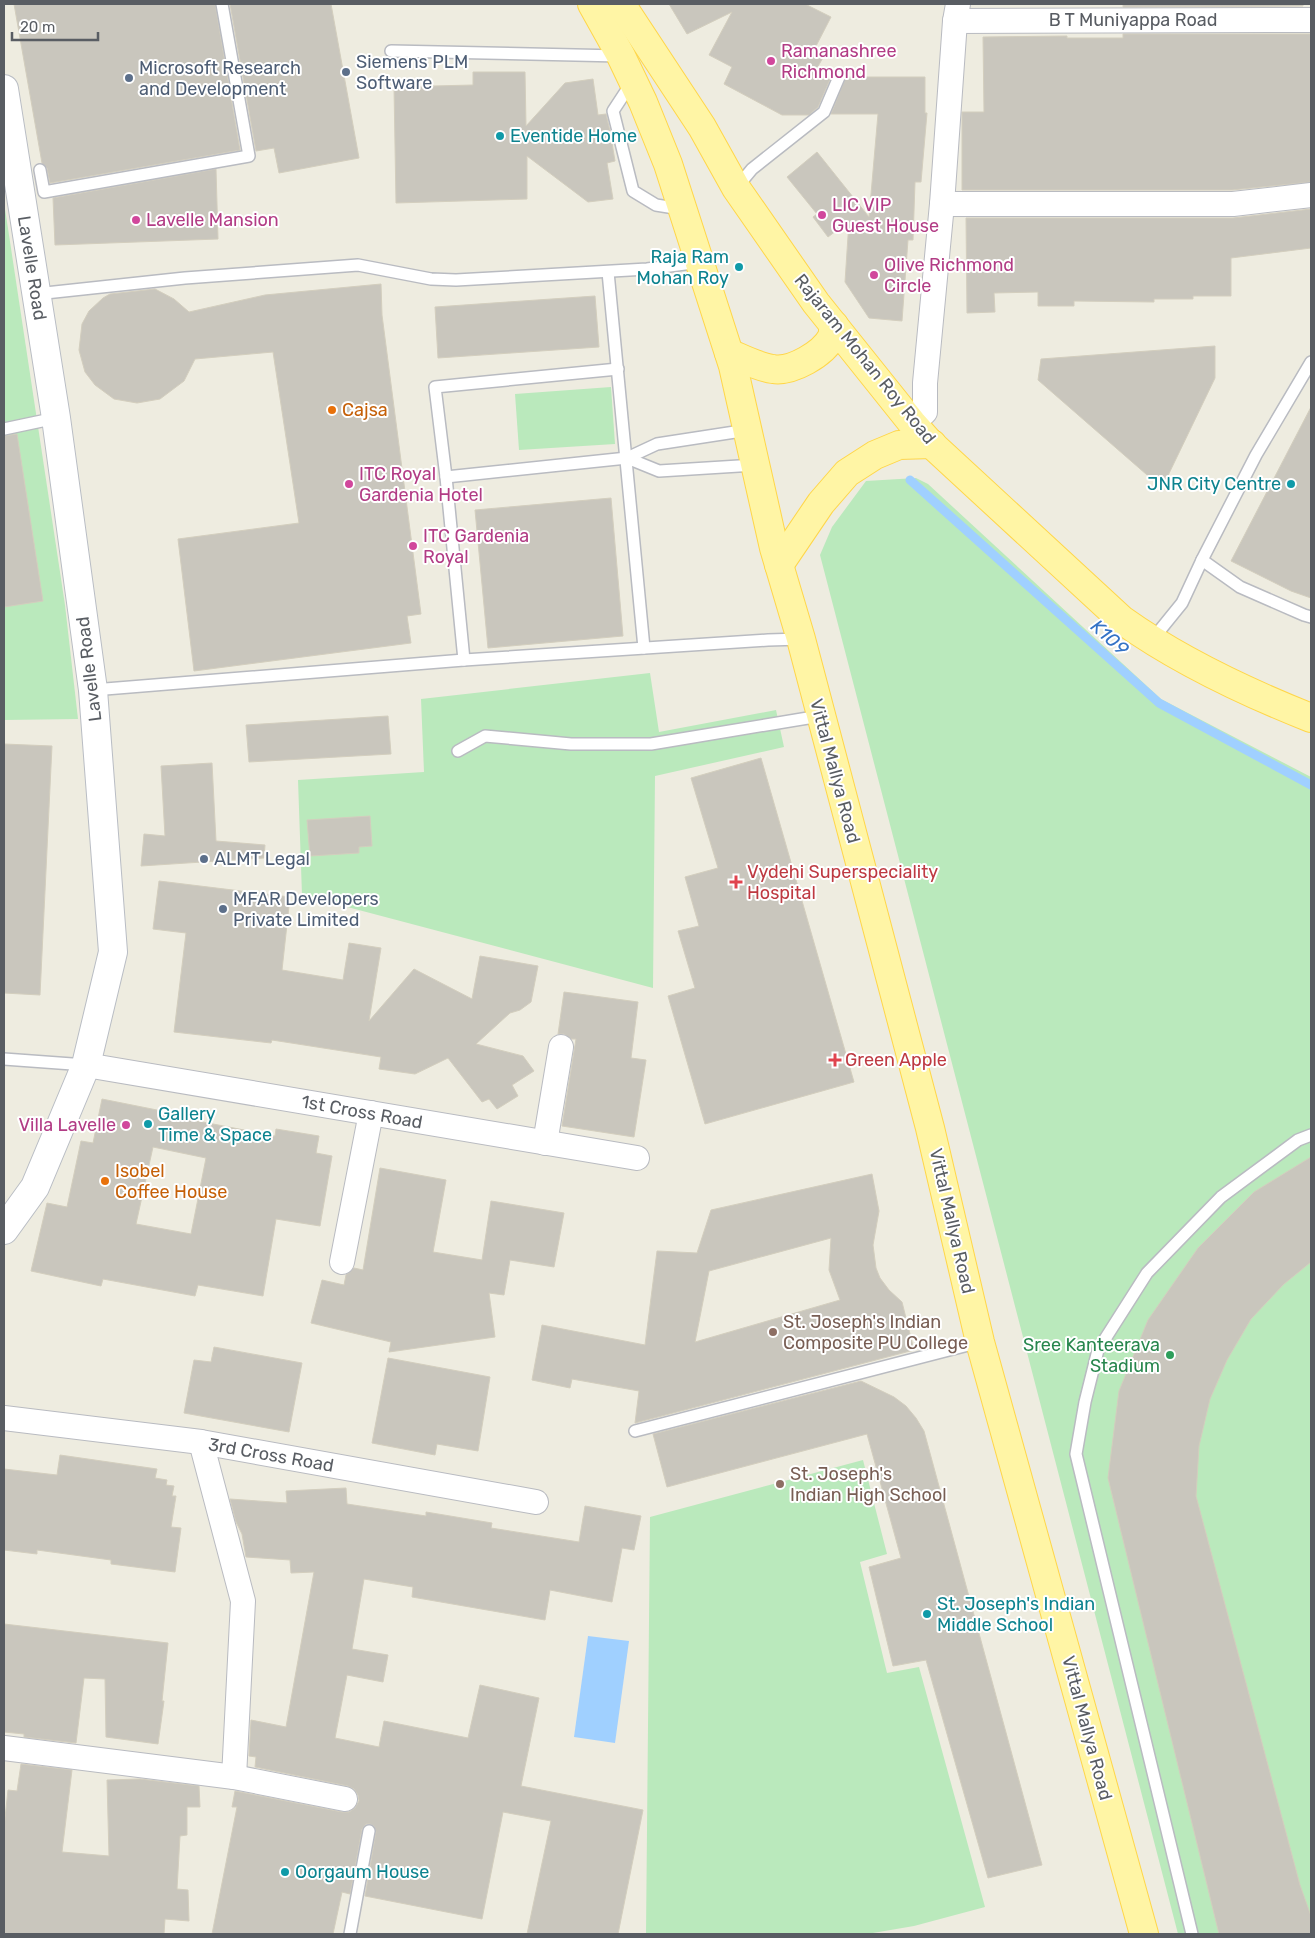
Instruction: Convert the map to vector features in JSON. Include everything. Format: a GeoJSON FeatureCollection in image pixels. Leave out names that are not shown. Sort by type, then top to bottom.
{"type":"FeatureCollection","features":[{"type":"Feature","properties":{"kind":"main road"},"geometry":{"type":"LineString","coordinates":[[592,4],[633,81],[668,164],[729,353],[777,556]]}},
{"type":"Feature","properties":{"kind":"main road","name":"Rajaram Mohan Roy Road"},"geometry":{"type":"LineString","coordinates":[[621,4],[702,127],[736,188],[816,303],[912,423],[932,444],[1122,620],[1152,641],[1267,700],[1311,718]]}},
{"type":"Feature","properties":{"kind":"main road"},"geometry":{"type":"LineString","coordinates":[[729,353],[749,362],[774,369],[796,367],[821,349],[832,337],[834,325]]}},
{"type":"Feature","properties":{"kind":"main road"},"geometry":{"type":"LineString","coordinates":[[777,556],[797,504],[818,479],[839,460],[866,441],[894,428],[912,423]]}},
{"type":"Feature","properties":{"kind":"main road"},"geometry":{"type":"LineString","coordinates":[[777,556],[847,473],[875,455],[900,445],[932,444]]}},
{"type":"Feature","properties":{"kind":"main road","name":"Vittal Mallya Road"},"geometry":{"type":"LineString","coordinates":[[777,556],[930,1128],[980,1342],[1144,1934]]}},
{"type":"Feature","properties":{"kind":"street","name":"B T Muniyappa Road"},"geometry":{"type":"LineString","coordinates":[[956,12],[1311,20]]}},
{"type":"Feature","properties":{"kind":"street"},"geometry":{"type":"LineString","coordinates":[[912,423],[925,412],[925,383],[942,204],[956,12]]}},
{"type":"Feature","properties":{"kind":"street","name":"Lavelle Road"},"geometry":{"type":"LineString","coordinates":[[4,88],[31,184],[36,294],[56,418],[93,690],[113,952],[86,1065],[35,1187],[4,1230]]}},
{"type":"Feature","properties":{"kind":"street"},"geometry":{"type":"LineString","coordinates":[[942,204],[1233,204],[1311,195]]}},
{"type":"Feature","properties":{"kind":"street"},"geometry":{"type":"LineString","coordinates":[[545,1143],[561,1047]]}},
{"type":"Feature","properties":{"kind":"street","name":"1st Cross Road"},"geometry":{"type":"LineString","coordinates":[[86,1065],[637,1158]]}},
{"type":"Feature","properties":{"kind":"street"},"geometry":{"type":"LineString","coordinates":[[342,1262],[371,1113]]}},
{"type":"Feature","properties":{"kind":"street","name":"3rd Cross Road"},"geometry":{"type":"LineString","coordinates":[[4,1418],[201,1442],[536,1502]]}},
{"type":"Feature","properties":{"kind":"street"},"geometry":{"type":"LineString","coordinates":[[201,1442],[243,1601],[234,1777]]}},
{"type":"Feature","properties":{"kind":"street"},"geometry":{"type":"LineString","coordinates":[[4,1748],[234,1777],[345,1799]]}},
{"type":"Feature","properties":{"kind":"lane"},"geometry":{"type":"LineString","coordinates":[[40,170],[31,184],[44,192],[249,156],[222,4]]}},
{"type":"Feature","properties":{"kind":"lane"},"geometry":{"type":"LineString","coordinates":[[391,51],[621,56]]}},
{"type":"Feature","properties":{"kind":"lane"},"geometry":{"type":"LineString","coordinates":[[736,188],[752,169],[824,112],[839,78]]}},
{"type":"Feature","properties":{"kind":"lane"},"geometry":{"type":"LineString","coordinates":[[633,81],[613,111],[633,191],[656,205],[683,209]]}},
{"type":"Feature","properties":{"kind":"lane"},"geometry":{"type":"LineString","coordinates":[[36,294],[194,278],[358,265],[431,279],[456,280],[608,272],[700,262]]}},
{"type":"Feature","properties":{"kind":"lane"},"geometry":{"type":"LineString","coordinates":[[608,272],[644,648]]}},
{"type":"Feature","properties":{"kind":"lane"},"geometry":{"type":"LineString","coordinates":[[1152,641],[1182,603],[1256,455],[1311,362]]}},
{"type":"Feature","properties":{"kind":"lane"},"geometry":{"type":"LineString","coordinates":[[464,660],[435,387],[618,369]]}},
{"type":"Feature","properties":{"kind":"lane"},"geometry":{"type":"LineString","coordinates":[[4,429],[56,418]]}},
{"type":"Feature","properties":{"kind":"lane"},"geometry":{"type":"LineString","coordinates":[[446,477],[627,458],[657,444],[748,430]]}},
{"type":"Feature","properties":{"kind":"lane"},"geometry":{"type":"LineString","coordinates":[[627,458],[660,471],[755,465]]}},
{"type":"Feature","properties":{"kind":"lane"},"geometry":{"type":"LineString","coordinates":[[1202,560],[1240,587],[1304,616],[1311,617]]}},
{"type":"Feature","properties":{"kind":"lane"},"geometry":{"type":"LineString","coordinates":[[93,690],[464,660],[768,640],[801,640]]}},
{"type":"Feature","properties":{"kind":"lane"},"geometry":{"type":"LineString","coordinates":[[458,751],[485,736],[571,744],[650,744],[820,716]]}},
{"type":"Feature","properties":{"kind":"lane"},"geometry":{"type":"LineString","coordinates":[[4,1059],[86,1065]]}},
{"type":"Feature","properties":{"kind":"lane"},"geometry":{"type":"LineString","coordinates":[[1192,1934],[1076,1454],[1085,1402],[1098,1350],[1147,1273],[1221,1197],[1298,1140],[1311,1136]]}},
{"type":"Feature","properties":{"kind":"lane"},"geometry":{"type":"LineString","coordinates":[[635,1431],[980,1342]]}},
{"type":"Feature","properties":{"kind":"lane"},"geometry":{"type":"LineString","coordinates":[[350,1934],[369,1832]]}},
{"type":"Feature","properties":{"kind":"green space"},"geometry":{"type":"Polygon","coordinates":[[[4,202],[65,605],[78,719],[4,720],[4,202]]]}},
{"type":"Feature","properties":{"kind":"green space"},"geometry":{"type":"Polygon","coordinates":[[[611,387],[615,444],[519,450],[515,394],[611,387]]]}},
{"type":"Feature","properties":{"kind":"green space","name":"Sree Kanteerava Stadium"},"geometry":{"type":"Polygon","coordinates":[[[916,478],[928,484],[1161,699],[1311,777],[1311,1934],[1178,1934],[820,555],[832,527],[866,481],[916,478]]]}},
{"type":"Feature","properties":{"kind":"green space"},"geometry":{"type":"Polygon","coordinates":[[[650,673],[659,732],[776,710],[784,747],[655,776],[653,988],[302,895],[298,780],[424,772],[421,699],[650,673]]]}},
{"type":"Feature","properties":{"kind":"green space"},"geometry":{"type":"Polygon","coordinates":[[[863,1460],[887,1554],[860,1562],[887,1673],[919,1667],[985,1907],[914,1926],[867,1934],[646,1934],[650,1517],[863,1460]]]}},
{"type":"Feature","properties":{"kind":"water"},"geometry":{"type":"Polygon","coordinates":[[[588,1636],[629,1641],[615,1743],[574,1737],[588,1636]]]}},
{"type":"Feature","properties":{"kind":"building","name":"Microsoft Research and Development"},"geometry":{"type":"Polygon","coordinates":[[[14,4],[215,4],[240,150],[50,183],[47,168],[42,163],[14,4]]]}},
{"type":"Feature","properties":{"kind":"building"},"geometry":{"type":"Polygon","coordinates":[[[230,4],[331,4],[359,158],[279,173],[274,148],[256,151],[230,4]]]}},
{"type":"Feature","properties":{"kind":"building","name":"Ramanashree Richmond"},"geometry":{"type":"Polygon","coordinates":[[[669,4],[805,4],[831,17],[815,48],[825,54],[812,77],[831,77],[818,107],[809,115],[782,115],[724,84],[732,67],[709,55],[732,12],[687,34],[669,4]]]}},
{"type":"Feature","properties":{"kind":"building"},"geometry":{"type":"Polygon","coordinates":[[[1123,4],[1303,4],[1303,6],[1123,7],[1123,4]]]}},
{"type":"Feature","properties":{"kind":"building"},"geometry":{"type":"Polygon","coordinates":[[[1123,34],[1311,34],[1311,182],[1232,190],[962,190],[962,112],[984,112],[983,37],[1067,36],[1067,38],[1123,38],[1123,34]]]}},
{"type":"Feature","properties":{"kind":"building"},"geometry":{"type":"Polygon","coordinates":[[[473,72],[525,72],[526,126],[565,83],[593,79],[598,115],[606,114],[615,161],[607,163],[613,199],[588,202],[527,156],[527,199],[396,203],[394,87],[473,85],[473,72]]]}},
{"type":"Feature","properties":{"kind":"building"},"geometry":{"type":"Polygon","coordinates":[[[846,77],[925,77],[925,113],[927,113],[921,182],[915,182],[913,240],[908,240],[902,321],[869,318],[845,282],[849,221],[828,237],[813,217],[817,214],[787,177],[817,152],[869,217],[878,114],[831,114],[846,77]]]}},
{"type":"Feature","properties":{"kind":"building","name":"Lavelle Mansion"},"geometry":{"type":"Polygon","coordinates":[[[216,169],[218,239],[55,245],[53,198],[216,169]]]}},
{"type":"Feature","properties":{"kind":"building"},"geometry":{"type":"Polygon","coordinates":[[[1311,209],[1311,248],[1231,258],[1231,296],[1193,296],[1193,299],[1154,299],[1154,302],[1074,301],[1074,306],[1038,306],[1038,292],[994,293],[995,312],[967,313],[966,218],[1233,218],[1311,209]]]}},
{"type":"Feature","properties":{"kind":"building","name":"ITC Royal Gardenia Hotel"},"geometry":{"type":"Polygon","coordinates":[[[381,284],[382,315],[421,614],[407,616],[411,643],[194,671],[178,539],[299,523],[273,352],[195,359],[184,381],[160,399],[137,403],[114,399],[95,385],[85,372],[79,350],[82,324],[89,311],[110,294],[155,289],[174,299],[189,312],[265,295],[381,284]]]}},
{"type":"Feature","properties":{"kind":"building"},"geometry":{"type":"Polygon","coordinates":[[[595,296],[599,347],[438,358],[435,307],[595,296]]]}},
{"type":"Feature","properties":{"kind":"building"},"geometry":{"type":"Polygon","coordinates":[[[1215,346],[1215,378],[1162,488],[1038,380],[1041,359],[1215,346]]]}},
{"type":"Feature","properties":{"kind":"building","name":"JNR City Centre"},"geometry":{"type":"Polygon","coordinates":[[[1311,407],[1311,598],[1291,591],[1231,561],[1311,407]]]}},
{"type":"Feature","properties":{"kind":"building"},"geometry":{"type":"Polygon","coordinates":[[[17,434],[43,601],[4,607],[4,436],[17,434]]]}},
{"type":"Feature","properties":{"kind":"building"},"geometry":{"type":"Polygon","coordinates":[[[611,498],[623,636],[488,648],[475,510],[611,498]]]}},
{"type":"Feature","properties":{"kind":"building"},"geometry":{"type":"Polygon","coordinates":[[[388,716],[391,754],[249,762],[246,725],[388,716]]]}},
{"type":"Feature","properties":{"kind":"building"},"geometry":{"type":"Polygon","coordinates":[[[4,744],[52,746],[40,995],[4,993],[4,744]]]}},
{"type":"Feature","properties":{"kind":"building"},"geometry":{"type":"Polygon","coordinates":[[[761,758],[854,1082],[705,1124],[668,996],[695,988],[678,931],[699,926],[685,877],[718,868],[691,778],[761,758]]]}},
{"type":"Feature","properties":{"kind":"building"},"geometry":{"type":"Polygon","coordinates":[[[212,763],[216,841],[265,845],[264,858],[141,866],[144,834],[165,836],[161,766],[212,763]]]}},
{"type":"Feature","properties":{"kind":"building"},"geometry":{"type":"Polygon","coordinates":[[[370,816],[372,846],[359,847],[359,853],[310,856],[307,820],[370,816]]]}},
{"type":"Feature","properties":{"kind":"building"},"geometry":{"type":"Polygon","coordinates":[[[159,881],[290,897],[282,970],[343,980],[349,943],[381,948],[369,1021],[414,969],[472,999],[480,956],[538,966],[531,1002],[520,1010],[510,1013],[476,1044],[523,1056],[534,1071],[512,1085],[518,1096],[497,1109],[489,1099],[482,1102],[448,1058],[415,1074],[379,1069],[381,1057],[272,1040],[271,1043],[174,1032],[186,933],[153,929],[159,881]]]}},
{"type":"Feature","properties":{"kind":"building"},"geometry":{"type":"Polygon","coordinates":[[[564,992],[638,1002],[631,1058],[646,1060],[634,1137],[562,1126],[576,1039],[571,1039],[564,1034],[558,1034],[564,992]]]}},
{"type":"Feature","properties":{"kind":"building"},"geometry":{"type":"Polygon","coordinates":[[[102,1099],[172,1113],[172,1116],[275,1136],[276,1129],[319,1136],[316,1153],[332,1156],[320,1226],[276,1219],[263,1296],[198,1285],[195,1296],[103,1279],[101,1286],[31,1271],[47,1203],[67,1207],[81,1141],[93,1143],[102,1099]],[[153,1147],[136,1224],[191,1234],[206,1158],[153,1147]]]}},
{"type":"Feature","properties":{"kind":"building","name":"Sree Kanteerava Stadium"},"geometry":{"type":"Polygon","coordinates":[[[1311,1157],[1311,1262],[1284,1284],[1251,1319],[1227,1360],[1210,1399],[1199,1446],[1196,1496],[1300,1885],[1311,1916],[1311,1934],[1219,1934],[1108,1478],[1119,1391],[1148,1320],[1198,1248],[1254,1192],[1311,1157]]]}},
{"type":"Feature","properties":{"kind":"building"},"geometry":{"type":"Polygon","coordinates":[[[380,1168],[446,1180],[433,1252],[482,1260],[491,1201],[564,1213],[554,1267],[510,1260],[504,1295],[489,1293],[495,1337],[389,1352],[391,1342],[311,1323],[322,1280],[344,1285],[346,1275],[354,1268],[363,1270],[380,1168]]]}},
{"type":"Feature","properties":{"kind":"building"},"geometry":{"type":"Polygon","coordinates":[[[872,1174],[879,1211],[873,1245],[876,1268],[880,1278],[889,1290],[902,1302],[914,1350],[635,1423],[639,1391],[572,1379],[570,1388],[532,1380],[542,1325],[645,1345],[657,1251],[697,1253],[711,1210],[872,1174]],[[831,1238],[709,1271],[695,1342],[840,1300],[829,1270],[831,1238]]]}},
{"type":"Feature","properties":{"kind":"building"},"geometry":{"type":"Polygon","coordinates":[[[214,1347],[302,1363],[289,1432],[184,1413],[194,1360],[211,1362],[214,1347]]]}},
{"type":"Feature","properties":{"kind":"building"},"geometry":{"type":"Polygon","coordinates":[[[388,1358],[490,1377],[478,1451],[437,1444],[435,1455],[372,1443],[388,1358]]]}},
{"type":"Feature","properties":{"kind":"building","name":"St. Joseph's Indian Middle School"},"geometry":{"type":"Polygon","coordinates":[[[861,1381],[894,1397],[906,1406],[924,1431],[1042,1865],[988,1878],[926,1660],[893,1666],[869,1567],[901,1558],[867,1434],[667,1487],[653,1434],[861,1381]]]}},
{"type":"Feature","properties":{"kind":"building"},"geometry":{"type":"Polygon","coordinates":[[[60,1455],[157,1469],[155,1478],[167,1480],[166,1485],[174,1486],[172,1496],[176,1496],[171,1527],[181,1528],[175,1572],[111,1564],[111,1560],[37,1550],[37,1554],[4,1550],[4,1469],[57,1475],[60,1455]]]}},
{"type":"Feature","properties":{"kind":"building"},"geometry":{"type":"Polygon","coordinates":[[[346,1488],[347,1504],[426,1516],[426,1512],[492,1523],[491,1528],[579,1542],[585,1506],[641,1516],[634,1550],[622,1548],[612,1602],[550,1590],[545,1620],[412,1597],[413,1587],[364,1579],[352,1649],[388,1655],[383,1682],[347,1675],[335,1738],[379,1747],[384,1721],[468,1738],[480,1685],[539,1698],[521,1786],[643,1810],[618,1934],[527,1934],[551,1821],[503,1812],[482,1919],[365,1896],[376,1832],[374,1826],[366,1824],[362,1829],[350,1894],[342,1892],[333,1934],[212,1934],[237,1807],[232,1807],[235,1791],[342,1812],[349,1812],[355,1808],[359,1801],[354,1789],[348,1786],[255,1767],[256,1757],[249,1756],[251,1720],[286,1727],[314,1572],[291,1573],[290,1560],[246,1557],[242,1534],[236,1522],[230,1499],[287,1503],[286,1491],[346,1488]]]}},
{"type":"Feature","properties":{"kind":"building"},"geometry":{"type":"Polygon","coordinates":[[[4,1624],[168,1643],[162,1701],[164,1701],[158,1744],[106,1737],[105,1679],[84,1678],[76,1743],[24,1737],[24,1734],[4,1732],[4,1624]]]}},
{"type":"Feature","properties":{"kind":"building"},"geometry":{"type":"Polygon","coordinates":[[[21,1764],[72,1770],[62,1852],[109,1856],[107,1780],[140,1779],[199,1786],[200,1807],[187,1807],[187,1835],[180,1836],[177,1889],[188,1890],[189,1921],[165,1919],[164,1934],[4,1934],[4,1827],[8,1790],[17,1791],[21,1764]]]}},
{"type":"Feature","properties":{"kind":"waterway","name":"K109"},"geometry":{"type":"LineString","coordinates":[[910,480],[1159,703],[1311,785]]}},
{"type":"Feature","properties":{"kind":"place","name":"Ramanashree Richmond"},"geometry":{"type":"Point","coordinates":[771,61]}},
{"type":"Feature","properties":{"kind":"place","name":"Siemens PLM Software"},"geometry":{"type":"Point","coordinates":[346,72]}},
{"type":"Feature","properties":{"kind":"place","name":"Microsoft Research and Development"},"geometry":{"type":"Point","coordinates":[129,78]}},
{"type":"Feature","properties":{"kind":"place","name":"Eventide Home"},"geometry":{"type":"Point","coordinates":[500,136]}},
{"type":"Feature","properties":{"kind":"place","name":"LIC VIP Guest House"},"geometry":{"type":"Point","coordinates":[822,215]}},
{"type":"Feature","properties":{"kind":"place","name":"Lavelle Mansion"},"geometry":{"type":"Point","coordinates":[136,220]}},
{"type":"Feature","properties":{"kind":"place","name":"Raja Ram Mohan Roy"},"geometry":{"type":"Point","coordinates":[739,267]}},
{"type":"Feature","properties":{"kind":"place","name":"Olive Richmond Circle"},"geometry":{"type":"Point","coordinates":[874,275]}},
{"type":"Feature","properties":{"kind":"place","name":"Cajsa"},"geometry":{"type":"Point","coordinates":[332,410]}},
{"type":"Feature","properties":{"kind":"place","name":"ITC Royal Gardenia Hotel"},"geometry":{"type":"Point","coordinates":[349,484]}},
{"type":"Feature","properties":{"kind":"place","name":"JNR City Centre"},"geometry":{"type":"Point","coordinates":[1291,484]}},
{"type":"Feature","properties":{"kind":"place","name":"ITC Gardenia Royal"},"geometry":{"type":"Point","coordinates":[413,546]}},
{"type":"Feature","properties":{"kind":"place","name":"ALMT Legal"},"geometry":{"type":"Point","coordinates":[204,859]}},
{"type":"Feature","properties":{"kind":"place","name":"Vydehi Superspeciality Hospital"},"geometry":{"type":"Point","coordinates":[736,882]}},
{"type":"Feature","properties":{"kind":"place","name":"MFAR Developers Private Limited"},"geometry":{"type":"Point","coordinates":[223,909]}},
{"type":"Feature","properties":{"kind":"place","name":"Green Apple"},"geometry":{"type":"Point","coordinates":[835,1060]}},
{"type":"Feature","properties":{"kind":"place","name":"Gallery Time & Space"},"geometry":{"type":"Point","coordinates":[148,1124]}},
{"type":"Feature","properties":{"kind":"place","name":"Villa Lavelle"},"geometry":{"type":"Point","coordinates":[126,1125]}},
{"type":"Feature","properties":{"kind":"place","name":"Isobel Coffee House"},"geometry":{"type":"Point","coordinates":[105,1181]}},
{"type":"Feature","properties":{"kind":"place","name":"St. Joseph's Indian Composite PU College"},"geometry":{"type":"Point","coordinates":[773,1332]}},
{"type":"Feature","properties":{"kind":"place","name":"Sree Kanteerava Stadium"},"geometry":{"type":"Point","coordinates":[1170,1355]}},
{"type":"Feature","properties":{"kind":"place","name":"St. Joseph's Indian High School"},"geometry":{"type":"Point","coordinates":[780,1484]}},
{"type":"Feature","properties":{"kind":"place","name":"St. Joseph's Indian Middle School"},"geometry":{"type":"Point","coordinates":[927,1614]}},
{"type":"Feature","properties":{"kind":"place","name":"Oorgaum House"},"geometry":{"type":"Point","coordinates":[285,1872]}}]}
